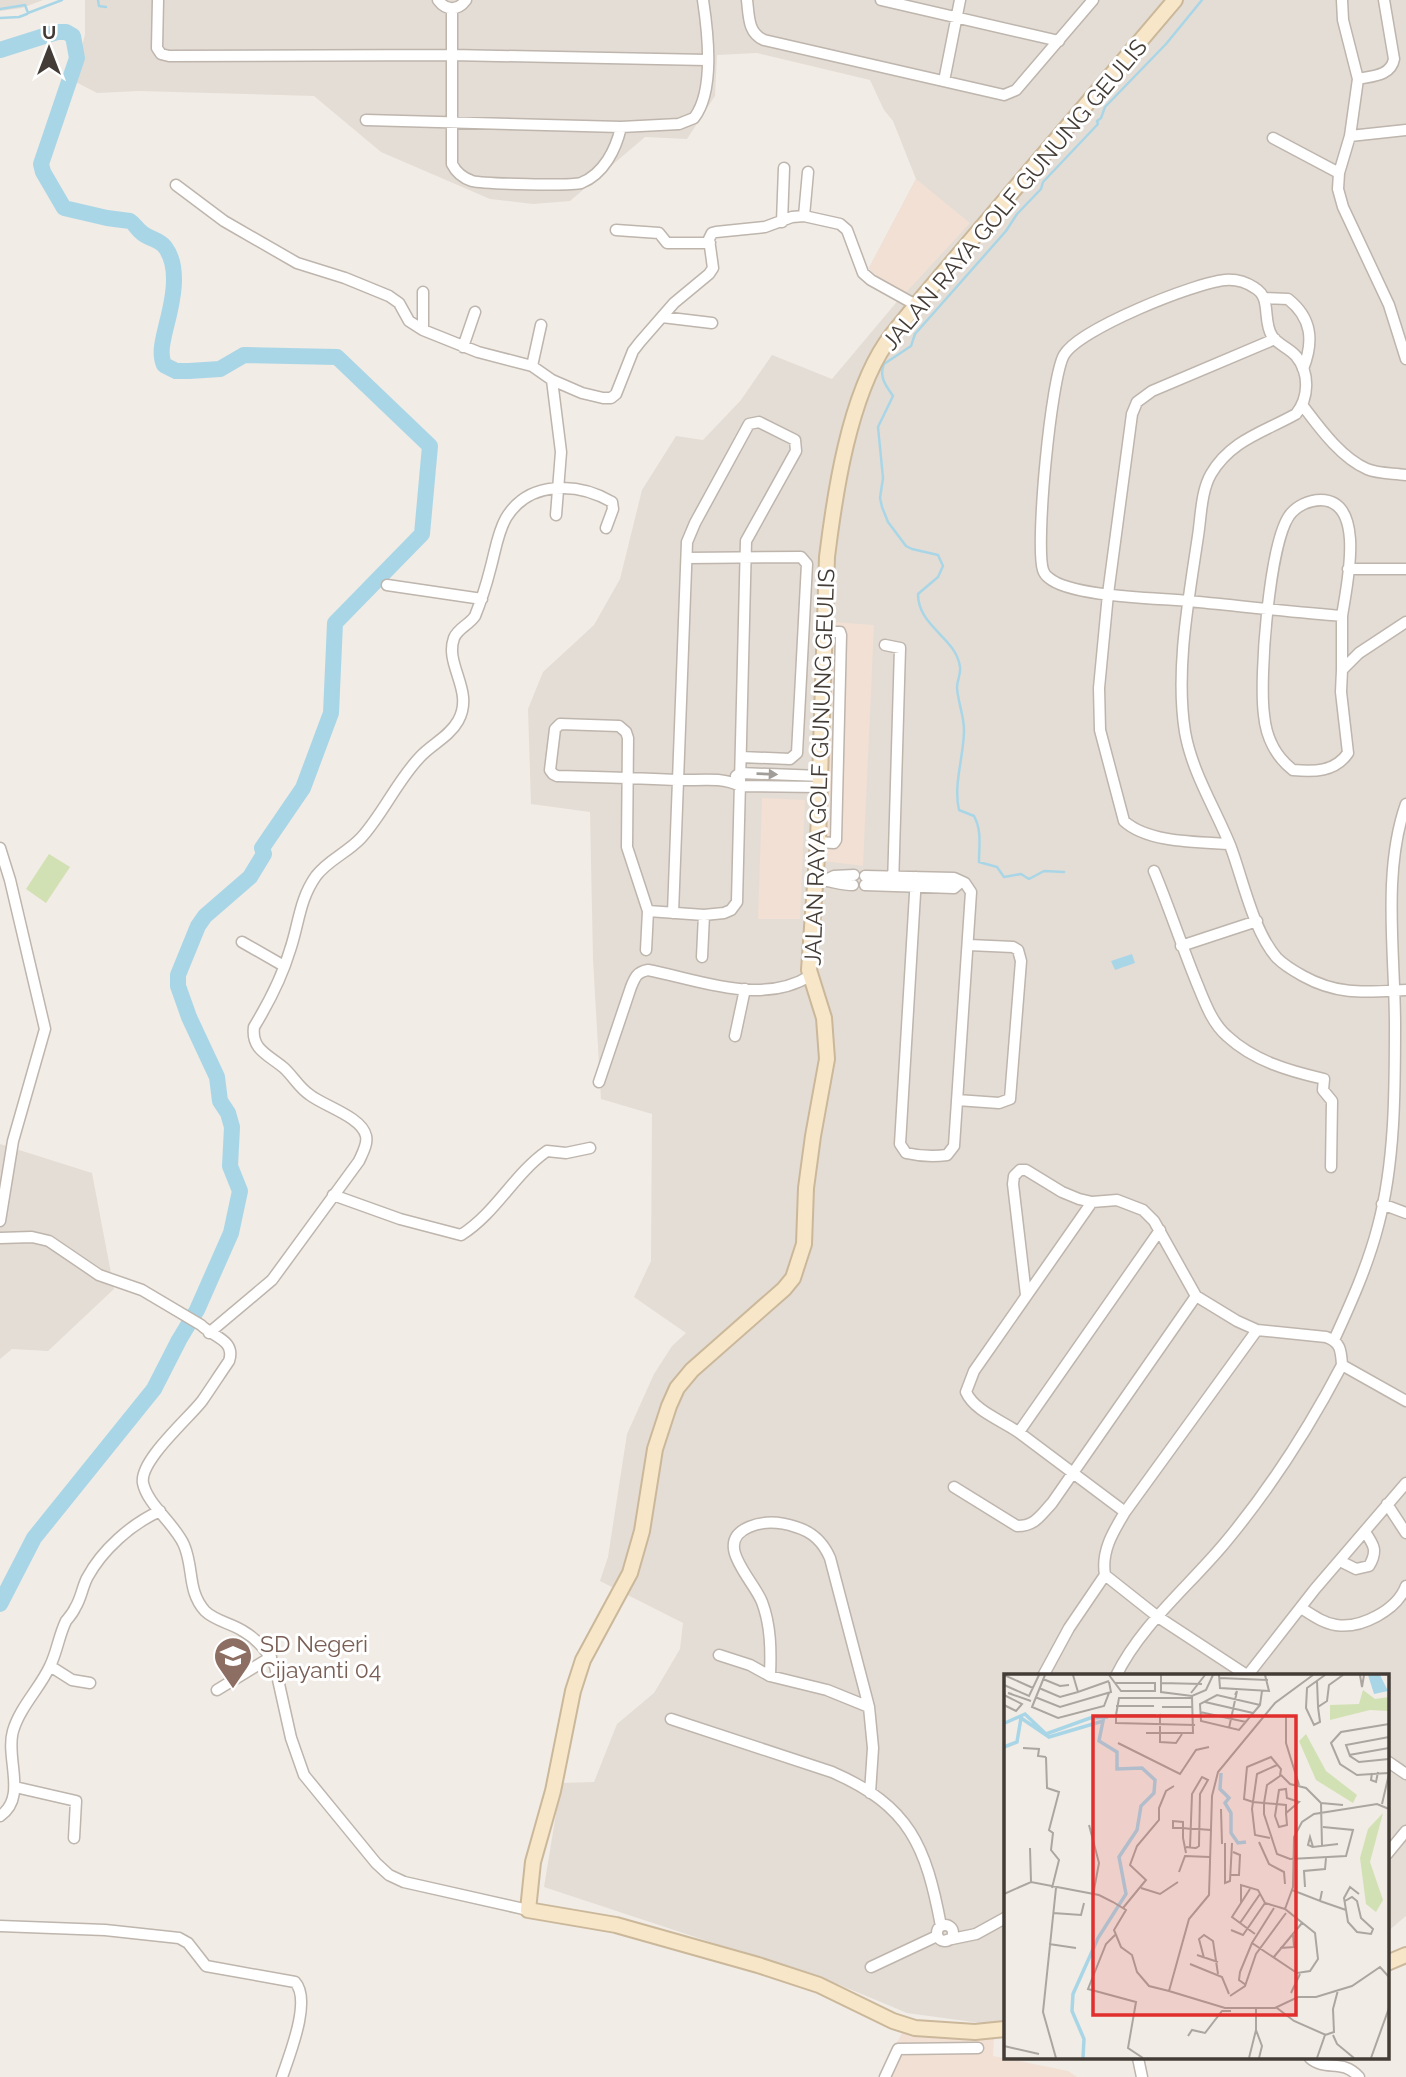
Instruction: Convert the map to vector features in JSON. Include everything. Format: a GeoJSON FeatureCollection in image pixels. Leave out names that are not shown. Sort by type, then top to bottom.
{"type":"FeatureCollection","features":[{"type":"Feature","properties":{"kind":"main road","name":"JALAN RAYA GOLF GUNUNG GEULIS"},"geometry":{"type":"LineString","coordinates":[[528,1910],[533,1862],[553,1791],[573,1691],[583,1660],[630,1573],[642,1531],[655,1449],[669,1406],[677,1388],[692,1370],[769,1304],[793,1278],[804,1244],[806,1188],[827,1059],[827,1030],[810,976],[821,880],[818,842],[824,632],[832,516],[864,385],[886,344],[916,305],[1175,0]]}},
{"type":"Feature","properties":{"kind":"main road"},"geometry":{"type":"LineString","coordinates":[[528,1910],[616,1925],[758,1965],[819,1985],[893,2021],[915,2028],[975,2032],[1004,2029]]}},
{"type":"Feature","properties":{"kind":"main road"},"geometry":{"type":"LineString","coordinates":[[1388,1963],[1406,1955]]}},
{"type":"Feature","properties":{"kind":"street"},"geometry":{"type":"LineString","coordinates":[[158,0],[157,48],[162,54],[169,56],[452,55],[707,60]]}},
{"type":"Feature","properties":{"kind":"street"},"geometry":{"type":"LineString","coordinates":[[438,0],[441,5],[452,9],[461,6],[466,0]]}},
{"type":"Feature","properties":{"kind":"street"},"geometry":{"type":"LineString","coordinates":[[366,120],[621,127],[679,124],[694,118],[705,96],[707,60],[703,0]]}},
{"type":"Feature","properties":{"kind":"street"},"geometry":{"type":"LineString","coordinates":[[747,0],[752,31],[755,36],[764,40],[998,94],[1010,94],[1093,0]]}},
{"type":"Feature","properties":{"kind":"street"},"geometry":{"type":"LineString","coordinates":[[881,0],[1059,41]]}},
{"type":"Feature","properties":{"kind":"street"},"geometry":{"type":"LineString","coordinates":[[944,81],[960,0]]}},
{"type":"Feature","properties":{"kind":"street"},"geometry":{"type":"LineString","coordinates":[[1342,0],[1343,20],[1358,79],[1350,136],[1339,173],[1338,189],[1343,207],[1389,305],[1406,359]]}},
{"type":"Feature","properties":{"kind":"street"},"geometry":{"type":"LineString","coordinates":[[1358,79],[1387,72],[1392,66],[1394,59],[1384,0]]}},
{"type":"Feature","properties":{"kind":"street"},"geometry":{"type":"LineString","coordinates":[[452,9],[452,164],[456,172],[472,181],[488,183],[578,184],[593,176],[613,153],[621,127]]}},
{"type":"Feature","properties":{"kind":"street"},"geometry":{"type":"LineString","coordinates":[[1350,136],[1406,130]]}},
{"type":"Feature","properties":{"kind":"street"},"geometry":{"type":"LineString","coordinates":[[1273,138],[1339,173]]}},
{"type":"Feature","properties":{"kind":"street"},"geometry":{"type":"LineString","coordinates":[[782,222],[784,168]]}},
{"type":"Feature","properties":{"kind":"street"},"geometry":{"type":"LineString","coordinates":[[804,216],[808,172]]}},
{"type":"Feature","properties":{"kind":"street"},"geometry":{"type":"LineString","coordinates":[[176,185],[224,220],[297,263],[389,296],[399,303],[413,325],[423,330],[463,347],[532,366],[552,380],[582,393],[611,398],[620,385],[633,351],[680,297],[713,268],[710,236],[716,232],[765,227],[792,217],[804,216],[840,224],[847,230],[863,272],[871,280],[916,305]]}},
{"type":"Feature","properties":{"kind":"street"},"geometry":{"type":"LineString","coordinates":[[615,230],[659,233],[667,243],[710,243]]}},
{"type":"Feature","properties":{"kind":"street"},"geometry":{"type":"LineString","coordinates":[[1342,616],[1268,611],[1189,601],[1108,594],[1054,582],[1043,572],[1040,542],[1054,386],[1062,358],[1073,345],[1091,332],[1170,297],[1209,284],[1232,280],[1244,282],[1261,291],[1265,298],[1268,325],[1275,340],[1300,360],[1307,383],[1303,406],[1296,414],[1237,444],[1209,477],[1189,601],[1183,678],[1184,729],[1190,755],[1229,844],[1257,921],[1266,943],[1278,959],[1312,981],[1337,991],[1365,993],[1406,990]]}},
{"type":"Feature","properties":{"kind":"street"},"geometry":{"type":"LineString","coordinates":[[423,330],[424,292]]}},
{"type":"Feature","properties":{"kind":"street"},"geometry":{"type":"LineString","coordinates":[[1265,298],[1287,299],[1303,314],[1308,326],[1310,345],[1303,369]]}},
{"type":"Feature","properties":{"kind":"street"},"geometry":{"type":"LineString","coordinates":[[463,347],[475,312]]}},
{"type":"Feature","properties":{"kind":"street"},"geometry":{"type":"LineString","coordinates":[[662,317],[712,323]]}},
{"type":"Feature","properties":{"kind":"street"},"geometry":{"type":"LineString","coordinates":[[532,366],[541,326]]}},
{"type":"Feature","properties":{"kind":"street"},"geometry":{"type":"LineString","coordinates":[[1229,844],[1190,842],[1142,833],[1124,821],[1106,759],[1100,720],[1099,688],[1130,425],[1138,402],[1152,391],[1275,340]]}},
{"type":"Feature","properties":{"kind":"street"},"geometry":{"type":"LineString","coordinates":[[552,380],[561,452],[556,515]]}},
{"type":"Feature","properties":{"kind":"street"},"geometry":{"type":"LineString","coordinates":[[1303,406],[1326,436],[1359,464],[1377,471],[1406,475]]}},
{"type":"Feature","properties":{"kind":"street"},"geometry":{"type":"LineString","coordinates":[[648,911],[673,913],[704,915],[724,913],[731,910],[737,902],[735,783],[740,773],[741,757],[746,536],[797,448],[795,440],[759,422],[749,424],[695,523],[688,542],[673,913]]}},
{"type":"Feature","properties":{"kind":"street"},"geometry":{"type":"LineString","coordinates":[[209,1333],[272,1280],[359,1161],[367,1140],[364,1130],[354,1120],[308,1094],[285,1068],[261,1051],[253,1036],[254,1027],[291,950],[302,901],[317,874],[359,840],[409,770],[459,720],[462,687],[452,655],[452,644],[459,630],[471,622],[482,599],[500,534],[508,516],[532,495],[559,487],[589,492],[610,501],[613,507],[606,528]]}},
{"type":"Feature","properties":{"kind":"street"},"geometry":{"type":"LineString","coordinates":[[1315,500],[1328,500],[1338,505],[1344,511],[1349,524],[1348,569],[1342,616],[1342,670],[1343,719],[1348,753],[1343,761],[1316,772],[1293,770],[1280,759],[1274,749],[1264,716],[1263,673],[1275,557],[1288,517],[1299,507],[1315,500]]}},
{"type":"Feature","properties":{"kind":"street"},"geometry":{"type":"LineString","coordinates":[[687,558],[801,557],[807,564],[797,753],[790,759],[741,757]]}},
{"type":"Feature","properties":{"kind":"street"},"geometry":{"type":"LineString","coordinates":[[1348,569],[1406,569]]}},
{"type":"Feature","properties":{"kind":"street"},"geometry":{"type":"LineString","coordinates":[[387,585],[482,599]]}},
{"type":"Feature","properties":{"kind":"street"},"geometry":{"type":"LineString","coordinates":[[1342,670],[1359,653],[1406,622]]}},
{"type":"Feature","properties":{"kind":"street"},"geometry":{"type":"LineString","coordinates":[[818,842],[834,843],[836,840],[841,635],[840,632],[824,632]]}},
{"type":"Feature","properties":{"kind":"street"},"geometry":{"type":"LineString","coordinates":[[885,645],[900,648],[894,881]]}},
{"type":"Feature","properties":{"kind":"street"},"geometry":{"type":"LineString","coordinates":[[646,950],[648,911],[627,847],[627,777],[628,738],[624,728],[619,726],[560,724],[555,729],[550,770],[553,774],[627,777],[735,783],[820,781]]}},
{"type":"Feature","properties":{"kind":"street"},"geometry":{"type":"LineString","coordinates":[[822,738],[839,730]]}},
{"type":"Feature","properties":{"kind":"street"},"geometry":{"type":"LineString","coordinates":[[822,738],[838,745]]}},
{"type":"Feature","properties":{"kind":"street"},"geometry":{"type":"LineString","coordinates":[[740,773],[820,781]]}},
{"type":"Feature","properties":{"kind":"street"},"geometry":{"type":"LineString","coordinates":[[1334,1340],[1378,1226],[1390,1156],[1394,1098],[1392,870],[1406,804]]}},
{"type":"Feature","properties":{"kind":"street"},"geometry":{"type":"LineString","coordinates":[[0,848],[45,1029],[13,1141],[0,1221]]}},
{"type":"Feature","properties":{"kind":"street"},"geometry":{"type":"LineString","coordinates":[[1154,871],[1181,946],[1211,1015],[1226,1035],[1279,1069],[1324,1079],[1323,1090],[1332,1101],[1331,1167]]}},
{"type":"Feature","properties":{"kind":"street"},"geometry":{"type":"LineString","coordinates":[[821,880],[834,876],[853,880]]}},
{"type":"Feature","properties":{"kind":"street"},"geometry":{"type":"LineString","coordinates":[[865,881],[915,882],[954,878],[965,883],[971,892],[954,1146],[947,1155],[918,1156],[902,1150],[900,1125],[909,1017],[915,882]]}},
{"type":"Feature","properties":{"kind":"street"},"geometry":{"type":"LineString","coordinates":[[702,957],[704,915]]}},
{"type":"Feature","properties":{"kind":"street"},"geometry":{"type":"LineString","coordinates":[[1181,946],[1257,921]]}},
{"type":"Feature","properties":{"kind":"street"},"geometry":{"type":"LineString","coordinates":[[242,942],[284,966]]}},
{"type":"Feature","properties":{"kind":"street"},"geometry":{"type":"LineString","coordinates":[[957,1100],[999,1103],[1010,1099],[1021,961],[1018,950],[1013,947],[969,944]]}},
{"type":"Feature","properties":{"kind":"street"},"geometry":{"type":"LineString","coordinates":[[599,1082],[636,974],[648,970],[765,991],[784,989],[810,976]]}},
{"type":"Feature","properties":{"kind":"street"},"geometry":{"type":"LineString","coordinates":[[735,1036],[745,989]]}},
{"type":"Feature","properties":{"kind":"street"},"geometry":{"type":"LineString","coordinates":[[333,1195],[400,1219],[461,1235],[491,1211],[547,1151],[566,1153],[590,1148]]}},
{"type":"Feature","properties":{"kind":"street"},"geometry":{"type":"LineString","coordinates":[[1026,1295],[1013,1184],[1014,1176],[1020,1170],[1027,1170],[1062,1192],[1092,1202],[1117,1200],[1143,1210],[1160,1230],[1196,1296],[1237,1321],[1257,1330],[1326,1337],[1334,1340],[1341,1350],[1342,1365],[1302,1435],[1239,1526],[1130,1651],[1117,1674]]}},
{"type":"Feature","properties":{"kind":"street"},"geometry":{"type":"LineString","coordinates":[[1092,1202],[974,1371],[966,1392],[977,1406],[1019,1432],[1125,1512]]}},
{"type":"Feature","properties":{"kind":"street"},"geometry":{"type":"LineString","coordinates":[[1382,1205],[1406,1213]]}},
{"type":"Feature","properties":{"kind":"street"},"geometry":{"type":"LineString","coordinates":[[1019,1432],[1160,1230]]}},
{"type":"Feature","properties":{"kind":"street"},"geometry":{"type":"LineString","coordinates":[[0,1238],[32,1237],[49,1241],[99,1275],[142,1290],[201,1325],[229,1346],[231,1354],[201,1401],[163,1444],[145,1471],[143,1484],[160,1511],[173,1525],[185,1547],[192,1590],[197,1601],[208,1614],[242,1630],[257,1641],[271,1657],[291,1738],[304,1774],[376,1863],[389,1875],[404,1882],[528,1910]]}},
{"type":"Feature","properties":{"kind":"street"},"geometry":{"type":"LineString","coordinates":[[954,1487],[1017,1526],[1029,1526],[1052,1503],[1196,1296]]}},
{"type":"Feature","properties":{"kind":"street"},"geometry":{"type":"LineString","coordinates":[[1044,1674],[1069,1628],[1105,1575],[1104,1562],[1108,1542],[1125,1512],[1257,1330]]}},
{"type":"Feature","properties":{"kind":"street"},"geometry":{"type":"LineString","coordinates":[[1342,1365],[1406,1401]]}},
{"type":"Feature","properties":{"kind":"street"},"geometry":{"type":"LineString","coordinates":[[1249,1674],[1406,1483]]}},
{"type":"Feature","properties":{"kind":"street"},"geometry":{"type":"LineString","coordinates":[[1387,1504],[1406,1533]]}},
{"type":"Feature","properties":{"kind":"street"},"geometry":{"type":"LineString","coordinates":[[0,1816],[7,1811],[15,1787],[12,1732],[50,1667],[66,1622],[76,1607],[87,1580],[95,1566],[130,1528],[160,1511]]}},
{"type":"Feature","properties":{"kind":"street"},"geometry":{"type":"LineString","coordinates":[[770,1676],[769,1632],[762,1602],[736,1558],[733,1544],[735,1536],[743,1530],[756,1524],[773,1522],[801,1528],[814,1535],[824,1545],[830,1558],[869,1707],[873,1748],[870,1793]]}},
{"type":"Feature","properties":{"kind":"street"},"geometry":{"type":"LineString","coordinates":[[1340,1560],[1356,1569],[1369,1566],[1376,1554],[1375,1546],[1365,1532]]}},
{"type":"Feature","properties":{"kind":"street"},"geometry":{"type":"LineString","coordinates":[[1105,1575],[1158,1617],[1244,1674]]}},
{"type":"Feature","properties":{"kind":"street"},"geometry":{"type":"LineString","coordinates":[[1301,1608],[1324,1621],[1350,1625],[1385,1611],[1396,1602],[1406,1586]]}},
{"type":"Feature","properties":{"kind":"street"},"geometry":{"type":"LineString","coordinates":[[719,1654],[750,1665],[770,1676],[827,1690],[869,1707]]}},
{"type":"Feature","properties":{"kind":"street"},"geometry":{"type":"LineString","coordinates":[[218,1690],[271,1657]]}},
{"type":"Feature","properties":{"kind":"street"},"geometry":{"type":"LineString","coordinates":[[50,1667],[72,1680],[90,1683]]}},
{"type":"Feature","properties":{"kind":"street"},"geometry":{"type":"LineString","coordinates":[[671,1718],[832,1772],[854,1782],[898,1813],[918,1842],[930,1874],[942,1934]]}},
{"type":"Feature","properties":{"kind":"street"},"geometry":{"type":"LineString","coordinates":[[1388,1762],[1406,1774]]}},
{"type":"Feature","properties":{"kind":"street"},"geometry":{"type":"LineString","coordinates":[[15,1787],[76,1801],[74,1839]]}},
{"type":"Feature","properties":{"kind":"street"},"geometry":{"type":"LineString","coordinates":[[1388,1852],[1406,1830]]}},
{"type":"Feature","properties":{"kind":"street"},"geometry":{"type":"LineString","coordinates":[[871,1967],[942,1934],[976,1934],[1004,1919]]}},
{"type":"Feature","properties":{"kind":"street"},"geometry":{"type":"LineString","coordinates":[[0,1926],[106,1930],[179,1938],[188,1943],[206,1966],[295,1982],[303,1999],[282,2077]]}},
{"type":"Feature","properties":{"kind":"street"},"geometry":{"type":"LineString","coordinates":[[885,2077],[898,2049],[978,2048]]}},
{"type":"Feature","properties":{"kind":"street"},"geometry":{"type":"LineString","coordinates":[[1313,2060],[1319,2064],[1344,2066],[1359,2077]]}},
{"type":"Feature","properties":{"kind":"shaded area"},"geometry":{"type":"Polygon","coordinates":[[[0,0],[43,0],[22,8],[0,11],[0,0]]]}},
{"type":"Feature","properties":{"kind":"shaded area"},"geometry":{"type":"Polygon","coordinates":[[[85,0],[1406,0],[1406,1916],[1388,1931],[1388,1674],[1004,1674],[1004,2021],[995,2025],[907,2013],[840,1985],[544,1887],[561,1783],[594,1782],[617,1724],[654,1693],[680,1649],[683,1623],[600,1581],[608,1557],[627,1434],[654,1374],[672,1346],[686,1333],[634,1297],[651,1261],[652,1114],[601,1099],[593,959],[590,812],[531,804],[528,709],[543,672],[594,625],[620,579],[642,490],[676,436],[703,440],[741,400],[772,355],[832,379],[900,298],[869,268],[916,179],[893,121],[884,110],[870,80],[757,53],[717,55],[715,96],[687,139],[645,137],[570,201],[533,204],[490,199],[381,152],[314,96],[139,91],[97,93],[72,80],[85,35],[85,0]]]}},
{"type":"Feature","properties":{"kind":"shaded area"},"geometry":{"type":"Polygon","coordinates":[[[916,179],[970,223],[901,298],[869,268],[916,179]]]}},
{"type":"Feature","properties":{"kind":"shaded area"},"geometry":{"type":"Polygon","coordinates":[[[834,622],[874,625],[863,866],[823,861],[834,622]]]}},
{"type":"Feature","properties":{"kind":"shaded area"},"geometry":{"type":"Polygon","coordinates":[[[762,798],[805,800],[800,919],[758,919],[762,798]]]}},
{"type":"Feature","properties":{"kind":"shaded area"},"geometry":{"type":"Polygon","coordinates":[[[0,1144],[92,1173],[114,1289],[48,1351],[12,1349],[0,1359],[0,1144]]]}},
{"type":"Feature","properties":{"kind":"shaded area"},"geometry":{"type":"Polygon","coordinates":[[[903,2031],[963,2039],[994,2037],[993,2056],[1068,2071],[1077,2077],[880,2077],[903,2031]]]}},
{"type":"Feature","properties":{"kind":"green space"},"geometry":{"type":"Polygon","coordinates":[[[49,854],[70,867],[46,903],[26,889],[49,854]]]}},
{"type":"Feature","properties":{"kind":"water"},"geometry":{"type":"Polygon","coordinates":[[[1132,954],[1135,963],[1115,970],[1111,961],[1132,954]]]}},
{"type":"Feature","properties":{"kind":"waterway"},"geometry":{"type":"LineString","coordinates":[[0,9],[25,5],[28,13],[62,0]]}},
{"type":"Feature","properties":{"kind":"waterway"},"geometry":{"type":"LineString","coordinates":[[98,0],[99,6],[106,7]]}},
{"type":"Feature","properties":{"kind":"waterway"},"geometry":{"type":"LineString","coordinates":[[1064,872],[1044,871],[1029,879],[1021,874],[1004,877],[997,867],[979,862],[977,822],[974,816],[959,810],[957,791],[964,740],[957,688],[960,667],[952,648],[924,615],[918,594],[938,577],[943,566],[938,555],[906,546],[888,522],[882,507],[880,498],[883,478],[878,427],[893,396],[884,382],[882,369],[884,364],[911,346],[915,334],[1006,231],[1017,214],[1041,189],[1043,182],[1098,124],[1105,107],[1166,44],[1202,0]]}},
{"type":"Feature","properties":{"kind":"waterway"},"geometry":{"type":"LineString","coordinates":[[0,18],[27,14]]}},
{"type":"Feature","properties":{"kind":"waterway"},"geometry":{"type":"LineString","coordinates":[[0,50],[57,32],[66,32],[73,36],[77,58],[41,164],[43,172],[64,208],[130,221],[165,247],[173,265],[174,275],[173,297],[162,346],[164,365],[176,371],[189,371],[220,369],[244,355],[337,357],[430,446],[422,534],[335,623],[331,713],[303,788],[262,848],[264,854],[250,877],[205,916],[198,926],[178,975],[178,986],[189,1017],[217,1077],[220,1101],[228,1113],[232,1127],[230,1166],[240,1191],[231,1233],[197,1310],[154,1389],[34,1538],[0,1604]]}},
{"type":"Feature","properties":{"kind":"place","name":"SD Negeri Cijayanti 04"},"geometry":{"type":"Point","coordinates":[233,1690]}}]}
